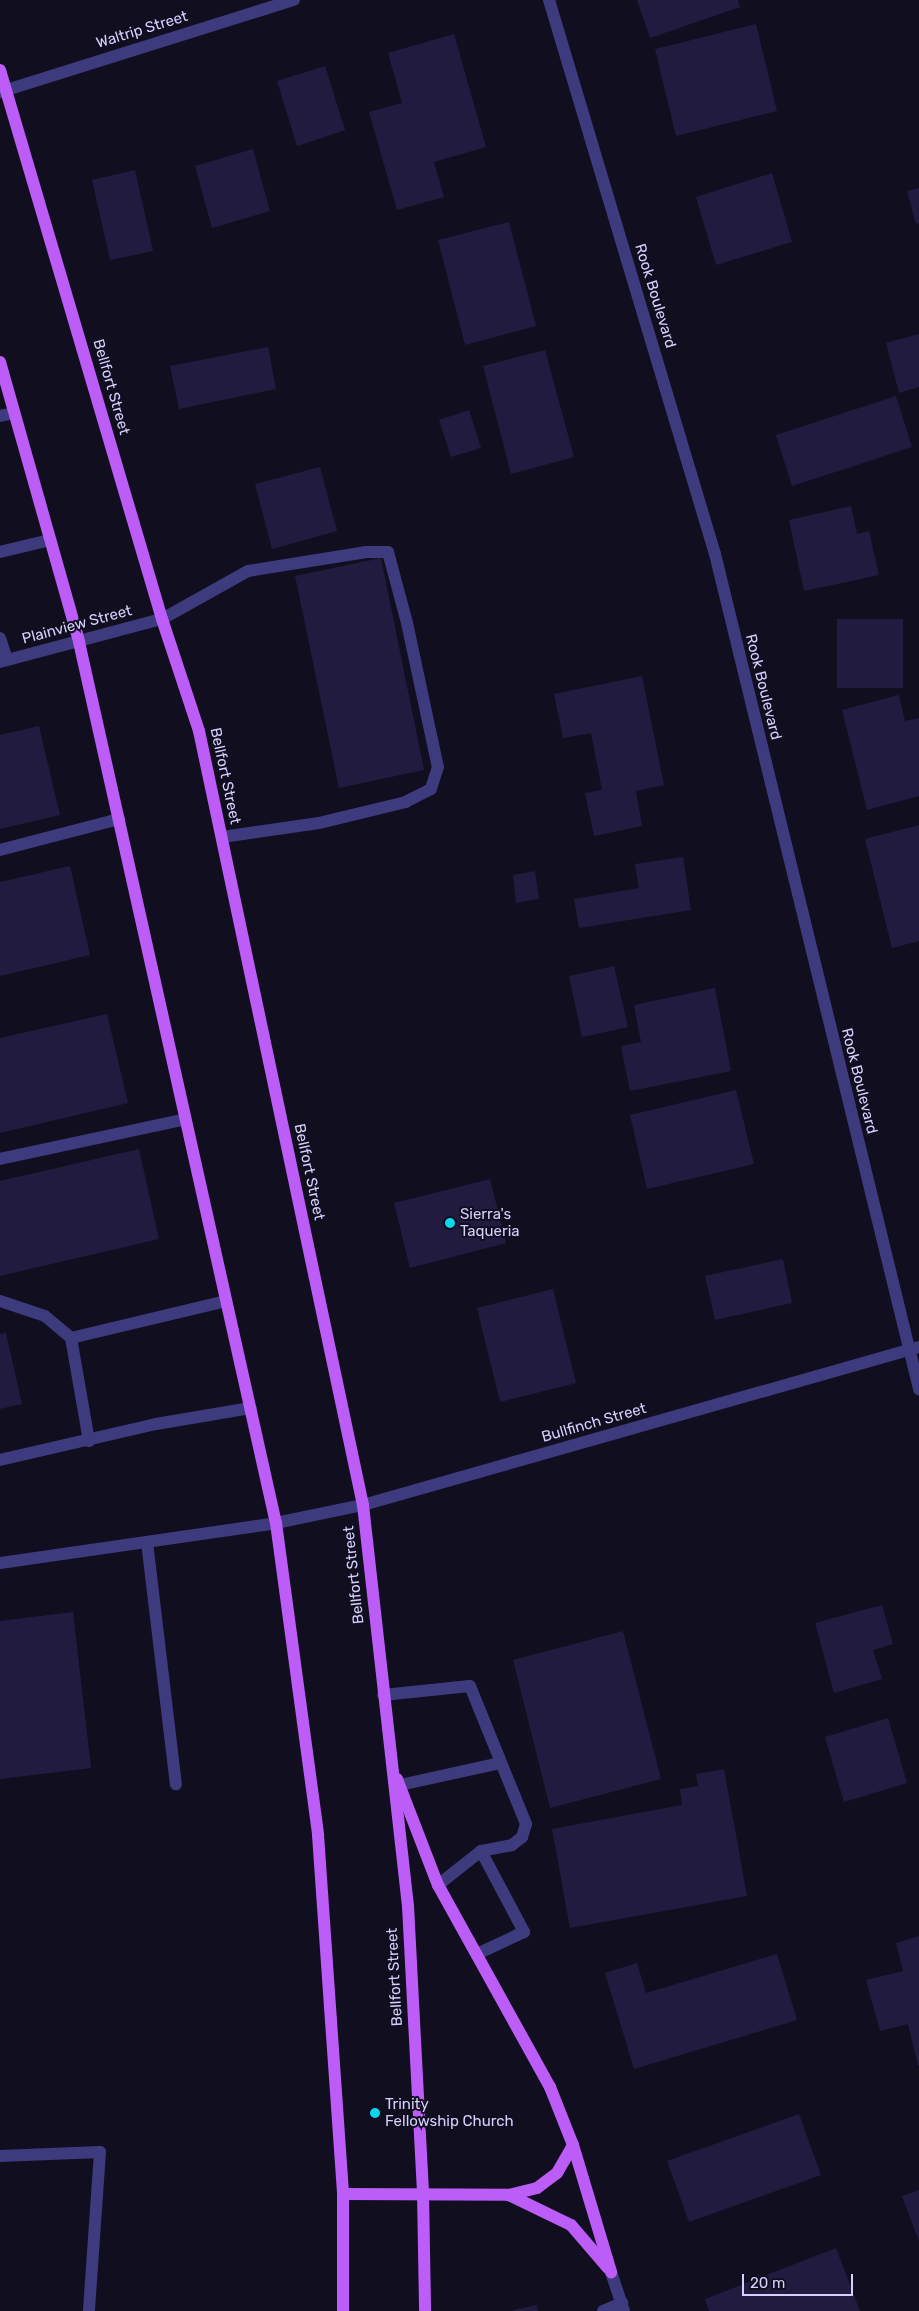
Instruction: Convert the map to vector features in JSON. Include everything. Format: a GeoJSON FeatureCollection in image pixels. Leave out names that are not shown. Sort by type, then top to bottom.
{"type":"FeatureCollection","features":[{"type":"Feature","properties":{"kind":"main road","name":"Bellfort Street"},"geometry":{"type":"LineString","coordinates":[[0,70],[4,91],[162,619],[199,731],[364,1505],[391,1768],[408,1906],[423,2192],[425,2311]]}},
{"type":"Feature","properties":{"kind":"main road"},"geometry":{"type":"LineString","coordinates":[[0,362],[79,642],[276,1523],[318,1835],[343,2194],[343,2311]]}},
{"type":"Feature","properties":{"kind":"main road"},"geometry":{"type":"LineString","coordinates":[[391,1768],[400,1785],[438,1885],[550,2087],[573,2145],[611,2272]]}},
{"type":"Feature","properties":{"kind":"main road"},"geometry":{"type":"LineString","coordinates":[[343,2194],[423,2192],[509,2195],[537,2188],[557,2173],[573,2145]]}},
{"type":"Feature","properties":{"kind":"main road"},"geometry":{"type":"LineString","coordinates":[[509,2195],[571,2225],[611,2272]]}},
{"type":"Feature","properties":{"kind":"street","name":"Waltrip Street"},"geometry":{"type":"LineString","coordinates":[[4,91],[294,0]]}},
{"type":"Feature","properties":{"kind":"street","name":"Rook Boulevard"},"geometry":{"type":"LineString","coordinates":[[549,0],[714,554],[913,1349],[919,1389]]}},
{"type":"Feature","properties":{"kind":"street"},"geometry":{"type":"LineString","coordinates":[[0,416],[14,413]]}},
{"type":"Feature","properties":{"kind":"street"},"geometry":{"type":"LineString","coordinates":[[0,552],[50,540]]}},
{"type":"Feature","properties":{"kind":"street","name":"Plainview Street"},"geometry":{"type":"LineString","coordinates":[[3,661],[162,619],[248,571],[366,552],[388,552],[407,623],[438,767],[431,789],[406,802],[319,823],[222,836]]}},
{"type":"Feature","properties":{"kind":"street"},"geometry":{"type":"LineString","coordinates":[[0,638],[3,661]]}},
{"type":"Feature","properties":{"kind":"street"},"geometry":{"type":"LineString","coordinates":[[0,850],[119,819]]}},
{"type":"Feature","properties":{"kind":"street"},"geometry":{"type":"LineString","coordinates":[[0,1159],[186,1118]]}},
{"type":"Feature","properties":{"kind":"street"},"geometry":{"type":"LineString","coordinates":[[0,1301],[45,1316],[71,1338],[89,1441]]}},
{"type":"Feature","properties":{"kind":"street"},"geometry":{"type":"LineString","coordinates":[[71,1338],[226,1301]]}},
{"type":"Feature","properties":{"kind":"street","name":"Bullfinch Street"},"geometry":{"type":"LineString","coordinates":[[0,1562],[276,1523],[364,1505],[913,1349]]}},
{"type":"Feature","properties":{"kind":"street"},"geometry":{"type":"LineString","coordinates":[[0,1460],[156,1424],[251,1408]]}},
{"type":"Feature","properties":{"kind":"street"},"geometry":{"type":"LineString","coordinates":[[147,1542],[176,1784]]}},
{"type":"Feature","properties":{"kind":"street"},"geometry":{"type":"LineString","coordinates":[[383,1695],[470,1686],[526,1824],[522,1837],[512,1845],[482,1851],[438,1885]]}},
{"type":"Feature","properties":{"kind":"street"},"geometry":{"type":"LineString","coordinates":[[400,1785],[500,1763]]}},
{"type":"Feature","properties":{"kind":"street"},"geometry":{"type":"LineString","coordinates":[[477,1954],[524,1932],[482,1851]]}},
{"type":"Feature","properties":{"kind":"street"},"geometry":{"type":"LineString","coordinates":[[0,2156],[100,2152],[89,2311]]}},
{"type":"Feature","properties":{"kind":"street"},"geometry":{"type":"LineString","coordinates":[[603,2311],[623,2307],[611,2272]]}},
{"type":"Feature","properties":{"kind":"building"},"geometry":{"type":"Polygon","coordinates":[[[637,0],[738,0],[740,7],[650,38],[637,0]]]}},
{"type":"Feature","properties":{"kind":"building"},"geometry":{"type":"Polygon","coordinates":[[[756,24],[777,111],[676,136],[655,49],[756,24]]]}},
{"type":"Feature","properties":{"kind":"building"},"geometry":{"type":"Polygon","coordinates":[[[454,34],[486,147],[434,162],[444,197],[397,210],[369,112],[402,103],[388,53],[454,34]]]}},
{"type":"Feature","properties":{"kind":"building"},"geometry":{"type":"Polygon","coordinates":[[[325,66],[345,130],[297,146],[277,81],[325,66]]]}},
{"type":"Feature","properties":{"kind":"building"},"geometry":{"type":"Polygon","coordinates":[[[253,149],[270,211],[212,228],[195,166],[253,149]]]}},
{"type":"Feature","properties":{"kind":"building"},"geometry":{"type":"Polygon","coordinates":[[[135,170],[153,251],[110,260],[92,180],[135,170]]]}},
{"type":"Feature","properties":{"kind":"building"},"geometry":{"type":"Polygon","coordinates":[[[772,173],[792,242],[716,265],[696,197],[772,173]]]}},
{"type":"Feature","properties":{"kind":"building"},"geometry":{"type":"Polygon","coordinates":[[[919,188],[919,223],[916,224],[907,191],[919,188]]]}},
{"type":"Feature","properties":{"kind":"building"},"geometry":{"type":"Polygon","coordinates":[[[509,222],[536,326],[465,345],[438,240],[509,222]]]}},
{"type":"Feature","properties":{"kind":"building"},"geometry":{"type":"Polygon","coordinates":[[[919,334],[919,387],[899,393],[886,343],[919,334]]]}},
{"type":"Feature","properties":{"kind":"building"},"geometry":{"type":"Polygon","coordinates":[[[268,347],[276,389],[179,409],[170,366],[268,347]]]}},
{"type":"Feature","properties":{"kind":"building"},"geometry":{"type":"Polygon","coordinates":[[[545,350],[574,457],[511,474],[483,366],[545,350]]]}},
{"type":"Feature","properties":{"kind":"building"},"geometry":{"type":"Polygon","coordinates":[[[896,396],[912,447],[792,486],[776,435],[896,396]]]}},
{"type":"Feature","properties":{"kind":"building"},"geometry":{"type":"Polygon","coordinates":[[[469,410],[481,448],[451,457],[439,420],[469,410]]]}},
{"type":"Feature","properties":{"kind":"building"},"geometry":{"type":"Polygon","coordinates":[[[320,467],[337,531],[272,549],[255,484],[320,467]]]}},
{"type":"Feature","properties":{"kind":"building"},"geometry":{"type":"Polygon","coordinates":[[[851,506],[857,534],[869,531],[879,575],[804,591],[789,520],[851,506]]]}},
{"type":"Feature","properties":{"kind":"building"},"geometry":{"type":"Polygon","coordinates":[[[381,558],[424,770],[339,788],[295,576],[381,558]]]}},
{"type":"Feature","properties":{"kind":"building"},"geometry":{"type":"Polygon","coordinates":[[[837,619],[903,619],[903,688],[837,688],[837,619]]]}},
{"type":"Feature","properties":{"kind":"building"},"geometry":{"type":"Polygon","coordinates":[[[642,676],[664,785],[636,791],[642,826],[594,836],[585,793],[602,790],[591,733],[563,738],[554,694],[642,676]]]}},
{"type":"Feature","properties":{"kind":"building"},"geometry":{"type":"Polygon","coordinates":[[[899,695],[905,721],[919,718],[919,796],[867,810],[842,710],[899,695]]]}},
{"type":"Feature","properties":{"kind":"building"},"geometry":{"type":"Polygon","coordinates":[[[39,726],[60,815],[0,829],[0,735],[39,726]]]}},
{"type":"Feature","properties":{"kind":"building"},"geometry":{"type":"Polygon","coordinates":[[[919,825],[919,941],[892,948],[865,839],[919,825]]]}},
{"type":"Feature","properties":{"kind":"building"},"geometry":{"type":"Polygon","coordinates":[[[683,857],[691,910],[579,928],[574,899],[639,888],[635,864],[683,857]]]}},
{"type":"Feature","properties":{"kind":"building"},"geometry":{"type":"Polygon","coordinates":[[[70,866],[90,955],[0,976],[0,882],[70,866]]]}},
{"type":"Feature","properties":{"kind":"building"},"geometry":{"type":"Polygon","coordinates":[[[535,871],[539,899],[516,903],[513,875],[535,871]]]}},
{"type":"Feature","properties":{"kind":"building"},"geometry":{"type":"Polygon","coordinates":[[[614,966],[628,1027],[582,1037],[569,976],[614,966]]]}},
{"type":"Feature","properties":{"kind":"building"},"geometry":{"type":"Polygon","coordinates":[[[715,988],[731,1071],[630,1091],[621,1046],[641,1042],[634,1005],[715,988]]]}},
{"type":"Feature","properties":{"kind":"building"},"geometry":{"type":"Polygon","coordinates":[[[107,1014],[128,1103],[0,1133],[0,1038],[107,1014]]]}},
{"type":"Feature","properties":{"kind":"building"},"geometry":{"type":"Polygon","coordinates":[[[736,1090],[754,1164],[647,1189],[630,1115],[736,1090]]]}},
{"type":"Feature","properties":{"kind":"building"},"geometry":{"type":"Polygon","coordinates":[[[139,1149],[159,1239],[0,1276],[0,1181],[139,1149]]]}},
{"type":"Feature","properties":{"kind":"building","name":"Sierra's Taqueria"},"geometry":{"type":"Polygon","coordinates":[[[490,1179],[506,1243],[410,1268],[394,1203],[490,1179]]]}},
{"type":"Feature","properties":{"kind":"building"},"geometry":{"type":"Polygon","coordinates":[[[783,1259],[792,1303],[715,1320],[705,1276],[783,1259]]]}},
{"type":"Feature","properties":{"kind":"building"},"geometry":{"type":"Polygon","coordinates":[[[553,1289],[576,1383],[500,1402],[477,1308],[553,1289]]]}},
{"type":"Feature","properties":{"kind":"building"},"geometry":{"type":"Polygon","coordinates":[[[6,1333],[22,1404],[0,1409],[0,1334],[6,1333]]]}},
{"type":"Feature","properties":{"kind":"building"},"geometry":{"type":"Polygon","coordinates":[[[882,1605],[893,1644],[873,1650],[882,1679],[834,1693],[815,1623],[882,1605]]]}},
{"type":"Feature","properties":{"kind":"building"},"geometry":{"type":"Polygon","coordinates":[[[73,1612],[91,1768],[0,1779],[0,1621],[73,1612]]]}},
{"type":"Feature","properties":{"kind":"building"},"geometry":{"type":"Polygon","coordinates":[[[623,1631],[661,1779],[550,1808],[513,1660],[623,1631]]]}},
{"type":"Feature","properties":{"kind":"building"},"geometry":{"type":"Polygon","coordinates":[[[888,1718],[907,1783],[844,1802],[825,1737],[888,1718]]]}},
{"type":"Feature","properties":{"kind":"building"},"geometry":{"type":"Polygon","coordinates":[[[724,1769],[747,1896],[570,1928],[552,1829],[682,1805],[680,1789],[698,1786],[696,1774],[724,1769]]]}},
{"type":"Feature","properties":{"kind":"building"},"geometry":{"type":"Polygon","coordinates":[[[919,1936],[918,2065],[908,2024],[880,2031],[866,1980],[903,1971],[896,1943],[919,1936]]]}},
{"type":"Feature","properties":{"kind":"building"},"geometry":{"type":"Polygon","coordinates":[[[777,1954],[797,2020],[634,2069],[605,1973],[637,1963],[646,1993],[777,1954]]]}},
{"type":"Feature","properties":{"kind":"building"},"geometry":{"type":"Polygon","coordinates":[[[799,2114],[821,2175],[689,2222],[667,2161],[799,2114]]]}},
{"type":"Feature","properties":{"kind":"building"},"geometry":{"type":"Polygon","coordinates":[[[919,2190],[919,2241],[902,2196],[919,2190]]]}},
{"type":"Feature","properties":{"kind":"building"},"geometry":{"type":"Polygon","coordinates":[[[836,2248],[860,2311],[709,2311],[705,2299],[836,2248]]]}},
{"type":"Feature","properties":{"kind":"building"},"geometry":{"type":"Polygon","coordinates":[[[537,2305],[538,2311],[513,2311],[513,2310],[537,2305]]]}},
{"type":"Feature","properties":{"kind":"place","name":"Sierra's Taqueria"},"geometry":{"type":"Point","coordinates":[450,1223]}},
{"type":"Feature","properties":{"kind":"place","name":"Trinity Fellowship Church"},"geometry":{"type":"Point","coordinates":[375,2113]}}]}
